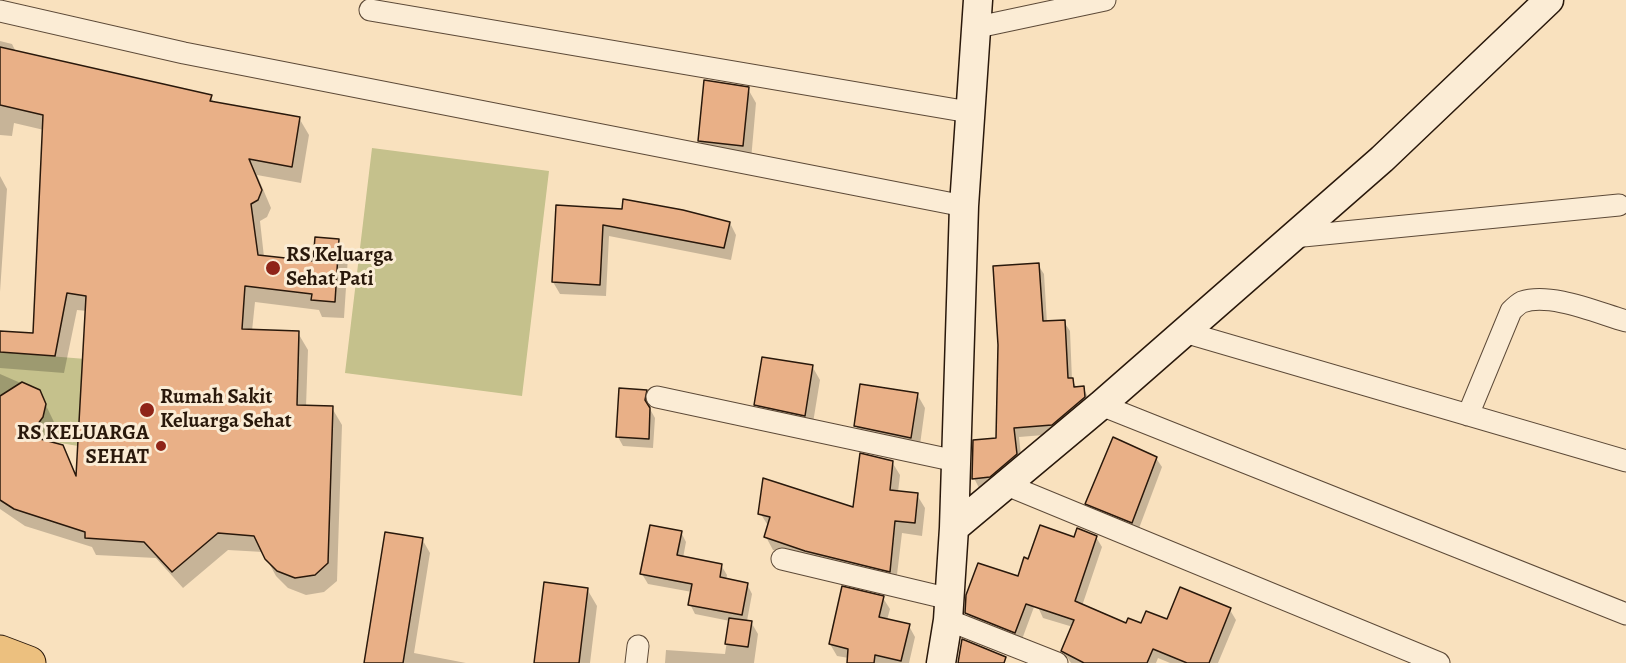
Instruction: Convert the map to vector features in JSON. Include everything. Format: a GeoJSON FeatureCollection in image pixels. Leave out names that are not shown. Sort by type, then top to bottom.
{"type":"FeatureCollection","features":[{"type":"Feature","properties":{"kind":"main road"},"geometry":{"type":"LineString","coordinates":[[0,652],[29,663]]}},
{"type":"Feature","properties":{"kind":"street"},"geometry":{"type":"LineString","coordinates":[[941,663],[949,609],[954,528],[964,206],[969,112],[978,13],[1105,0]]}},
{"type":"Feature","properties":{"kind":"street"},"geometry":{"type":"LineString","coordinates":[[954,528],[1101,405],[1382,159],[1532,13],[1549,0]]}},
{"type":"Feature","properties":{"kind":"street"},"geometry":{"type":"LineString","coordinates":[[370,10],[969,112]]}},
{"type":"Feature","properties":{"kind":"street"},"geometry":{"type":"LineString","coordinates":[[0,12],[184,53],[964,206]]}},
{"type":"Feature","properties":{"kind":"street"},"geometry":{"type":"LineString","coordinates":[[1293,237],[1618,205]]}},
{"type":"Feature","properties":{"kind":"street"},"geometry":{"type":"LineString","coordinates":[[1468,415],[1511,311],[1521,303],[1536,300],[1562,302],[1626,321]]}},
{"type":"Feature","properties":{"kind":"street"},"geometry":{"type":"LineString","coordinates":[[1184,332],[1626,461]]}},
{"type":"Feature","properties":{"kind":"street"},"geometry":{"type":"LineString","coordinates":[[657,397],[957,461]]}},
{"type":"Feature","properties":{"kind":"street"},"geometry":{"type":"LineString","coordinates":[[1101,405],[1626,614]]}},
{"type":"Feature","properties":{"kind":"street"},"geometry":{"type":"LineString","coordinates":[[1007,486],[1439,663]]}},
{"type":"Feature","properties":{"kind":"street"},"geometry":{"type":"LineString","coordinates":[[782,559],[949,609],[1057,663]]}},
{"type":"Feature","properties":{"kind":"shaded area"},"geometry":{"type":"Polygon","coordinates":[[[372,148],[549,171],[522,396],[345,373],[372,148]]]}},
{"type":"Feature","properties":{"kind":"shaded area"},"geometry":{"type":"Polygon","coordinates":[[[0,352],[110,361],[82,371],[78,446],[49,441],[31,433],[43,413],[44,403],[40,390],[29,386],[19,386],[0,396],[0,352]]]}},
{"type":"Feature","properties":{"kind":"building"},"geometry":{"type":"Polygon","coordinates":[[[0,47],[212,95],[210,101],[300,117],[292,167],[249,159],[262,190],[258,200],[251,204],[258,255],[313,261],[315,237],[339,239],[335,302],[311,300],[312,294],[245,286],[242,329],[299,331],[297,405],[333,406],[328,563],[315,575],[295,578],[277,571],[265,559],[254,536],[218,533],[172,572],[144,542],[85,538],[85,532],[14,509],[0,500],[0,396],[22,382],[40,390],[46,404],[43,417],[29,436],[63,445],[76,476],[86,296],[67,293],[55,356],[0,352],[0,331],[33,333],[43,115],[0,105],[0,47]]]}},
{"type":"Feature","properties":{"kind":"building"},"geometry":{"type":"Polygon","coordinates":[[[704,80],[749,87],[743,146],[698,141],[704,80]]]}},
{"type":"Feature","properties":{"kind":"building"},"geometry":{"type":"Polygon","coordinates":[[[623,199],[683,210],[730,222],[724,248],[603,225],[600,285],[552,282],[556,205],[622,209],[623,199]]]}},
{"type":"Feature","properties":{"kind":"building"},"geometry":{"type":"Polygon","coordinates":[[[1039,263],[1043,321],[1065,320],[1068,378],[1073,378],[1074,387],[1084,386],[1085,397],[1052,425],[1014,428],[1017,454],[990,477],[972,479],[973,440],[996,438],[998,345],[993,266],[1039,263]]]}},
{"type":"Feature","properties":{"kind":"building"},"geometry":{"type":"Polygon","coordinates":[[[762,357],[813,365],[805,416],[754,405],[762,357]]]}},
{"type":"Feature","properties":{"kind":"building"},"geometry":{"type":"Polygon","coordinates":[[[860,384],[918,393],[911,438],[854,426],[860,384]]]}},
{"type":"Feature","properties":{"kind":"building"},"geometry":{"type":"Polygon","coordinates":[[[619,388],[647,390],[645,400],[650,408],[649,439],[616,437],[619,388]]]}},
{"type":"Feature","properties":{"kind":"building"},"geometry":{"type":"Polygon","coordinates":[[[1113,437],[1157,457],[1132,523],[1085,504],[1113,437]]]}},
{"type":"Feature","properties":{"kind":"building"},"geometry":{"type":"Polygon","coordinates":[[[860,453],[893,461],[890,490],[918,493],[915,523],[895,521],[890,572],[805,551],[764,537],[770,517],[758,514],[763,478],[853,507],[860,453]]]}},
{"type":"Feature","properties":{"kind":"building"},"geometry":{"type":"Polygon","coordinates":[[[650,525],[682,531],[677,555],[722,564],[720,577],[748,583],[742,615],[688,605],[692,584],[640,574],[650,525]]]}},
{"type":"Feature","properties":{"kind":"building"},"geometry":{"type":"Polygon","coordinates":[[[1040,525],[1074,537],[1077,528],[1097,536],[1075,601],[1126,623],[1128,618],[1141,623],[1146,611],[1167,619],[1180,587],[1231,608],[1209,663],[1187,663],[1153,649],[1147,663],[1084,663],[1061,651],[1074,620],[1026,604],[1015,633],[965,613],[966,595],[978,563],[1018,576],[1024,557],[1028,559],[1040,525]]]}},
{"type":"Feature","properties":{"kind":"building"},"geometry":{"type":"Polygon","coordinates":[[[385,532],[423,538],[403,663],[364,663],[385,532]]]}},
{"type":"Feature","properties":{"kind":"building"},"geometry":{"type":"Polygon","coordinates":[[[544,582],[588,588],[579,663],[534,663],[544,582]]]}},
{"type":"Feature","properties":{"kind":"building"},"geometry":{"type":"Polygon","coordinates":[[[842,586],[884,596],[879,617],[910,624],[901,661],[875,655],[874,663],[847,663],[848,649],[829,644],[842,586]]]}},
{"type":"Feature","properties":{"kind":"building"},"geometry":{"type":"Polygon","coordinates":[[[729,618],[752,621],[748,647],[725,644],[729,618]]]}},
{"type":"Feature","properties":{"kind":"building"},"geometry":{"type":"Polygon","coordinates":[[[962,639],[1006,657],[1004,663],[958,663],[962,639]]]}},
{"type":"Feature","properties":{"kind":"place","name":"RS Keluarga Sehat Pati"},"geometry":{"type":"Point","coordinates":[273,268]}},
{"type":"Feature","properties":{"kind":"place","name":"Rumah Sakit Keluarga Sehat"},"geometry":{"type":"Point","coordinates":[147,410]}},
{"type":"Feature","properties":{"kind":"place","name":"RS KELUARGA SEHAT"},"geometry":{"type":"Point","coordinates":[161,446]}}]}
